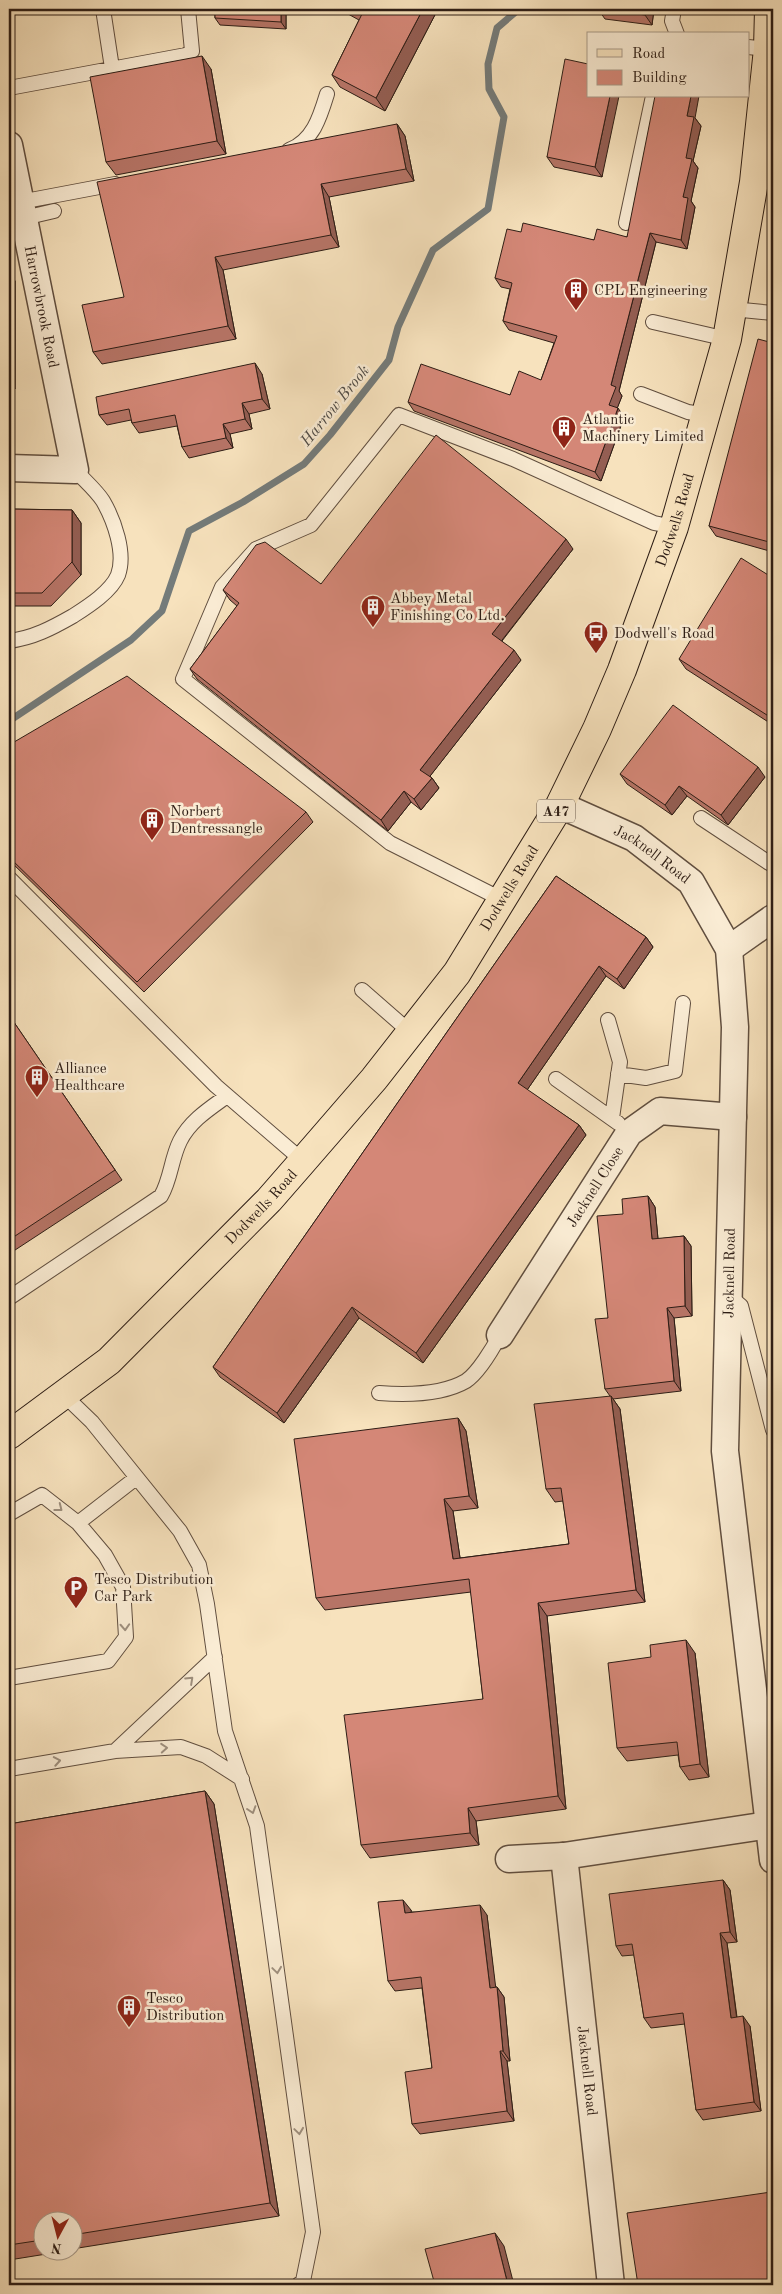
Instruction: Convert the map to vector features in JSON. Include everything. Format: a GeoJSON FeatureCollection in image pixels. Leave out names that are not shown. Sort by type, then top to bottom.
{"type":"FeatureCollection","features":[{"type":"Feature","properties":{"kind":"main road","name":"Dodwells Road"},"geometry":{"type":"LineString","coordinates":[[9,1435],[109,1362],[262,1207],[303,1161],[374,1079],[456,974],[560,805],[597,729],[622,670],[674,527],[727,339],[754,182],[758,48],[769,9]]}},
{"type":"Feature","properties":{"kind":"street","name":"Harrowbrook Road"},"geometry":{"type":"LineString","coordinates":[[9,145],[75,470]]}},
{"type":"Feature","properties":{"kind":"street"},"geometry":{"type":"LineString","coordinates":[[9,468],[75,470]]}},
{"type":"Feature","properties":{"kind":"street","name":"Jacknell Road"},"geometry":{"type":"LineString","coordinates":[[560,805],[634,838],[691,882],[730,949],[735,1027],[725,1451],[773,1860]]}},
{"type":"Feature","properties":{"kind":"street"},"geometry":{"type":"LineString","coordinates":[[730,949],[773,918]]}},
{"type":"Feature","properties":{"kind":"street","name":"Jacknell Close"},"geometry":{"type":"LineString","coordinates":[[500,1335],[621,1125],[660,1111],[733,1117]]}},
{"type":"Feature","properties":{"kind":"street"},"geometry":{"type":"LineString","coordinates":[[508,1859],[564,1856],[769,1825]]}},
{"type":"Feature","properties":{"kind":"street","name":"Jacknell Road"},"geometry":{"type":"LineString","coordinates":[[564,1856],[610,2285]]}},
{"type":"Feature","properties":{"kind":"lane"},"geometry":{"type":"LineString","coordinates":[[103,9],[112,68]]}},
{"type":"Feature","properties":{"kind":"lane"},"geometry":{"type":"LineString","coordinates":[[9,88],[186,55],[192,51],[188,9]]}},
{"type":"Feature","properties":{"kind":"lane"},"geometry":{"type":"LineString","coordinates":[[674,9],[672,21],[675,32]]}},
{"type":"Feature","properties":{"kind":"lane"},"geometry":{"type":"LineString","coordinates":[[271,154],[291,150],[307,138],[319,119],[327,94]]}},
{"type":"Feature","properties":{"kind":"lane"},"geometry":{"type":"LineString","coordinates":[[626,223],[653,98]]}},
{"type":"Feature","properties":{"kind":"lane"},"geometry":{"type":"LineString","coordinates":[[22,210],[127,182]]}},
{"type":"Feature","properties":{"kind":"lane"},"geometry":{"type":"LineString","coordinates":[[22,210],[54,212]]}},
{"type":"Feature","properties":{"kind":"lane"},"geometry":{"type":"LineString","coordinates":[[732,309],[773,313]]}},
{"type":"Feature","properties":{"kind":"lane"},"geometry":{"type":"LineString","coordinates":[[653,322],[727,339]]}},
{"type":"Feature","properties":{"kind":"lane"},"geometry":{"type":"LineString","coordinates":[[641,394],[688,412],[706,415]]}},
{"type":"Feature","properties":{"kind":"lane"},"geometry":{"type":"LineString","coordinates":[[503,900],[390,843],[183,679],[222,587],[256,549],[311,525],[399,415],[513,459],[654,522],[674,527]]}},
{"type":"Feature","properties":{"kind":"lane"},"geometry":{"type":"LineString","coordinates":[[9,641],[22,640],[50,629],[80,612],[104,593],[118,576],[120,561],[116,529],[103,500],[75,470]]}},
{"type":"Feature","properties":{"kind":"lane"},"geometry":{"type":"LineString","coordinates":[[701,818],[769,863],[773,858]]}},
{"type":"Feature","properties":{"kind":"lane"},"geometry":{"type":"LineString","coordinates":[[9,878],[227,1096],[303,1161]]}},
{"type":"Feature","properties":{"kind":"lane"},"geometry":{"type":"LineString","coordinates":[[362,990],[410,1032]]}},
{"type":"Feature","properties":{"kind":"lane"},"geometry":{"type":"LineString","coordinates":[[618,1074],[646,1078],[675,1071],[683,1003]]}},
{"type":"Feature","properties":{"kind":"lane"},"geometry":{"type":"LineString","coordinates":[[608,1020],[620,1062],[618,1074],[621,1125]]}},
{"type":"Feature","properties":{"kind":"lane"},"geometry":{"type":"LineString","coordinates":[[556,1079],[621,1125]]}},
{"type":"Feature","properties":{"kind":"lane"},"geometry":{"type":"LineString","coordinates":[[9,1298],[162,1196],[168,1184],[180,1141],[196,1118],[227,1096]]}},
{"type":"Feature","properties":{"kind":"lane"},"geometry":{"type":"LineString","coordinates":[[729,1296],[741,1306],[773,1430]]}},
{"type":"Feature","properties":{"kind":"lane"},"geometry":{"type":"LineString","coordinates":[[379,1394],[447,1390],[467,1380],[491,1351],[500,1335]]}},
{"type":"Feature","properties":{"kind":"lane"},"geometry":{"type":"LineString","coordinates":[[64,1394],[92,1422],[180,1531],[198,1565],[225,1731],[257,1826],[313,2232],[304,2281],[298,2285]]}},
{"type":"Feature","properties":{"kind":"lane"},"geometry":{"type":"LineString","coordinates":[[78,1523],[136,1478]]}},
{"type":"Feature","properties":{"kind":"lane"},"geometry":{"type":"LineString","coordinates":[[9,1514],[42,1495],[78,1523],[105,1555],[123,1587],[126,1637],[108,1661],[9,1678]]}},
{"type":"Feature","properties":{"kind":"lane"},"geometry":{"type":"LineString","coordinates":[[115,1751],[214,1657]]}},
{"type":"Feature","properties":{"kind":"lane"},"geometry":{"type":"LineString","coordinates":[[9,1769],[115,1751],[181,1747],[206,1756],[242,1779]]}},
{"type":"Feature","properties":{"kind":"building"},"geometry":{"type":"Polygon","coordinates":[[[215,9],[281,9],[281,22],[215,18],[215,9]]]}},
{"type":"Feature","properties":{"kind":"building"},"geometry":{"type":"Polygon","coordinates":[[[353,9],[423,9],[376,98],[332,75],[362,14],[353,9]]]}},
{"type":"Feature","properties":{"kind":"building"},"geometry":{"type":"Polygon","coordinates":[[[599,9],[646,9],[645,15],[599,9]]]}},
{"type":"Feature","properties":{"kind":"building"},"geometry":{"type":"Polygon","coordinates":[[[202,56],[217,141],[106,162],[90,77],[202,56]]]}},
{"type":"Feature","properties":{"kind":"building"},"geometry":{"type":"Polygon","coordinates":[[[565,59],[587,64],[587,98],[610,98],[595,167],[547,157],[565,59]]]}},
{"type":"Feature","properties":{"kind":"building"},"geometry":{"type":"Polygon","coordinates":[[[655,98],[691,98],[687,116],[694,117],[686,158],[692,159],[683,197],[688,198],[681,240],[650,233],[611,385],[616,387],[609,405],[618,408],[595,472],[408,402],[421,364],[510,395],[519,371],[541,380],[557,336],[503,321],[512,283],[495,278],[507,229],[521,232],[523,223],[594,240],[597,229],[627,237],[655,98]]]}},
{"type":"Feature","properties":{"kind":"building"},"geometry":{"type":"Polygon","coordinates":[[[397,124],[406,169],[321,184],[331,235],[215,257],[228,326],[93,352],[82,305],[124,297],[97,182],[397,124]]]}},
{"type":"Feature","properties":{"kind":"building"},"geometry":{"type":"Polygon","coordinates":[[[758,339],[773,343],[773,543],[709,526],[758,339]]]}},
{"type":"Feature","properties":{"kind":"building"},"geometry":{"type":"Polygon","coordinates":[[[255,363],[262,399],[242,403],[245,419],[223,424],[226,438],[182,447],[175,415],[132,423],[129,409],[99,415],[96,397],[255,363]]]}},
{"type":"Feature","properties":{"kind":"building","name":"Abbey Metal Finishing Co Ltd."},"geometry":{"type":"Polygon","coordinates":[[[436,435],[566,539],[492,634],[514,650],[420,770],[432,778],[414,799],[404,791],[381,820],[190,669],[239,603],[223,590],[256,545],[265,542],[321,584],[436,435]]]}},
{"type":"Feature","properties":{"kind":"building"},"geometry":{"type":"Polygon","coordinates":[[[9,509],[72,510],[72,562],[42,593],[9,593],[9,509]]]}},
{"type":"Feature","properties":{"kind":"building"},"geometry":{"type":"Polygon","coordinates":[[[741,558],[773,578],[773,712],[770,717],[679,659],[741,558]]]}},
{"type":"Feature","properties":{"kind":"building","name":"Norbert Dentressangle"},"geometry":{"type":"Polygon","coordinates":[[[127,676],[306,812],[137,982],[9,857],[9,745],[127,676]]]}},
{"type":"Feature","properties":{"kind":"building"},"geometry":{"type":"Polygon","coordinates":[[[673,705],[758,767],[721,815],[679,786],[665,805],[620,774],[673,705]]]}},
{"type":"Feature","properties":{"kind":"building"},"geometry":{"type":"Polygon","coordinates":[[[556,876],[646,937],[617,979],[599,966],[518,1083],[579,1125],[416,1353],[352,1307],[277,1413],[213,1367],[556,876]]]}},
{"type":"Feature","properties":{"kind":"building","name":"Alliance Healthcare"},"geometry":{"type":"Polygon","coordinates":[[[9,1015],[115,1170],[9,1240],[9,1015]]]}},
{"type":"Feature","properties":{"kind":"building"},"geometry":{"type":"Polygon","coordinates":[[[648,1196],[652,1239],[684,1236],[685,1306],[667,1308],[674,1381],[605,1389],[595,1319],[608,1318],[597,1216],[623,1214],[622,1199],[648,1196]]]}},
{"type":"Feature","properties":{"kind":"building"},"geometry":{"type":"Polygon","coordinates":[[[611,1396],[636,1590],[538,1603],[558,1796],[468,1808],[470,1833],[361,1845],[344,1715],[483,1699],[469,1579],[316,1598],[294,1439],[458,1418],[469,1496],[444,1499],[453,1559],[569,1544],[561,1488],[546,1489],[534,1404],[611,1396]]]}},
{"type":"Feature","properties":{"kind":"building"},"geometry":{"type":"Polygon","coordinates":[[[686,1640],[700,1764],[680,1767],[677,1742],[617,1748],[608,1663],[651,1657],[650,1645],[686,1640]]]}},
{"type":"Feature","properties":{"kind":"building","name":"Tesco Distribution"},"geometry":{"type":"Polygon","coordinates":[[[205,1791],[270,2203],[82,2233],[82,2212],[32,2212],[32,2242],[9,2245],[9,1824],[205,1791]]]}},
{"type":"Feature","properties":{"kind":"building"},"geometry":{"type":"Polygon","coordinates":[[[723,1880],[730,1932],[720,1933],[731,2018],[743,2016],[754,2102],[696,2110],[683,2013],[644,2018],[632,1944],[616,1946],[609,1894],[723,1880]]]}},
{"type":"Feature","properties":{"kind":"building"},"geometry":{"type":"Polygon","coordinates":[[[403,1900],[405,1913],[480,1905],[490,1988],[497,1987],[503,2051],[500,2051],[507,2111],[412,2124],[405,2072],[432,2068],[421,1977],[388,1981],[378,1902],[403,1900]]]}},
{"type":"Feature","properties":{"kind":"building"},"geometry":{"type":"Polygon","coordinates":[[[771,2192],[773,2206],[773,2285],[638,2285],[627,2213],[771,2192]]]}},
{"type":"Feature","properties":{"kind":"building"},"geometry":{"type":"Polygon","coordinates":[[[495,2233],[508,2285],[435,2285],[425,2249],[495,2233]]]}},
{"type":"Feature","properties":{"kind":"waterway","name":"Harrow Brook"},"geometry":{"type":"LineString","coordinates":[[9,721],[131,640],[162,611],[189,531],[243,502],[304,464],[330,435],[389,360],[398,327],[433,250],[488,209],[504,117],[489,89],[488,64],[497,28],[519,9]]}},
{"type":"Feature","properties":{"kind":"place","name":"CPL Engineering"},"geometry":{"type":"Point","coordinates":[576,311]}},
{"type":"Feature","properties":{"kind":"place","name":"Atlantic Machinery Limited"},"geometry":{"type":"Point","coordinates":[564,449]}},
{"type":"Feature","properties":{"kind":"place","name":"Abbey Metal Finishing Co Ltd."},"geometry":{"type":"Point","coordinates":[373,628]}},
{"type":"Feature","properties":{"kind":"place","name":"Dodwell's Road"},"geometry":{"type":"Point","coordinates":[596,654]}},
{"type":"Feature","properties":{"kind":"place","name":"Norbert Dentressangle"},"geometry":{"type":"Point","coordinates":[152,841]}},
{"type":"Feature","properties":{"kind":"place","name":"Alliance Healthcare"},"geometry":{"type":"Point","coordinates":[37,1098]}},
{"type":"Feature","properties":{"kind":"place","name":"Tesco Distribution Car Park"},"geometry":{"type":"Point","coordinates":[76,1609]}},
{"type":"Feature","properties":{"kind":"place","name":"Tesco Distribution"},"geometry":{"type":"Point","coordinates":[129,2028]}}]}
